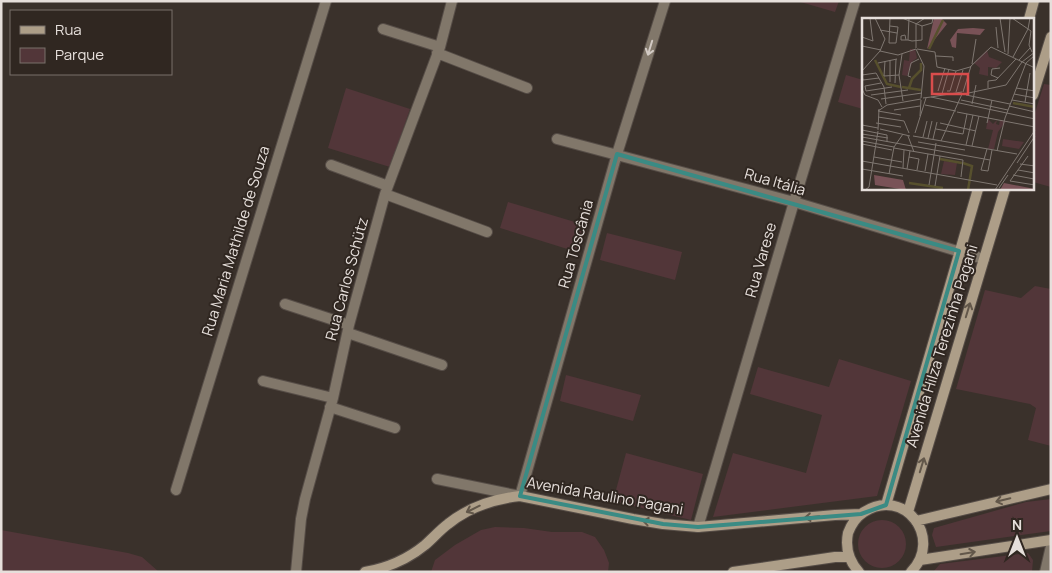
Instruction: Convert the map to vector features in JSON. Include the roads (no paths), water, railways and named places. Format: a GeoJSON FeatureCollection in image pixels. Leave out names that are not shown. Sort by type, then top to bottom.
{"type":"FeatureCollection","features":[{"type":"Feature","properties":{"kind":"main road"},"geometry":{"type":"LineString","coordinates":[[1029,18],[1034,1]]}},
{"type":"Feature","properties":{"kind":"main road"},"geometry":{"type":"LineString","coordinates":[[1034,92],[1051,37]]}},
{"type":"Feature","properties":{"kind":"main road","name":"Avenida Hilza Terezinha Pagani"},"geometry":{"type":"LineString","coordinates":[[886,505],[978,190]]}},
{"type":"Feature","properties":{"kind":"main road","name":"Avenida Hilza Terezinha Pagani"},"geometry":{"type":"LineString","coordinates":[[908,512],[1004,190]]}},
{"type":"Feature","properties":{"kind":"main road"},"geometry":{"type":"LineString","coordinates":[[916,520],[1051,489]]}},
{"type":"Feature","properties":{"kind":"main road","name":"Avenida Raulino Pagani"},"geometry":{"type":"LineString","coordinates":[[365,572],[389,569],[416,551],[447,524],[479,506],[492,501],[520,496],[633,519],[698,527],[861,514],[869,509],[886,505]]}},
{"type":"Feature","properties":{"kind":"main road"},"geometry":{"type":"LineString","coordinates":[[886,505],[908,512],[916,520],[922,532],[923,551],[920,560],[911,572]]}},
{"type":"Feature","properties":{"kind":"main road"},"geometry":{"type":"LineString","coordinates":[[859,572],[849,558],[847,539],[854,521],[861,514]]}},
{"type":"Feature","properties":{"kind":"main road"},"geometry":{"type":"LineString","coordinates":[[920,560],[1051,540]]}},
{"type":"Feature","properties":{"kind":"main road"},"geometry":{"type":"LineString","coordinates":[[734,572],[835,557],[849,558]]}},
{"type":"Feature","properties":{"kind":"street","name":"Rua Maria Mathilde de Souza"},"geometry":{"type":"LineString","coordinates":[[176,490],[326,1]]}},
{"type":"Feature","properties":{"kind":"street","name":"Rua Carlos Schütz"},"geometry":{"type":"LineString","coordinates":[[296,572],[301,519],[305,499],[332,402],[348,329],[386,190],[438,50],[452,1]]}},
{"type":"Feature","properties":{"kind":"street","name":"Rua Toscânia"},"geometry":{"type":"LineString","coordinates":[[520,496],[617,154],[665,1]]}},
{"type":"Feature","properties":{"kind":"street","name":"Rua Varese"},"geometry":{"type":"LineString","coordinates":[[698,527],[855,1]]}},
{"type":"Feature","properties":{"kind":"street"},"geometry":{"type":"LineString","coordinates":[[383,28],[527,88]]}},
{"type":"Feature","properties":{"kind":"street","name":"Rua Itália"},"geometry":{"type":"LineString","coordinates":[[557,139],[794,202],[984,258]]}},
{"type":"Feature","properties":{"kind":"street"},"geometry":{"type":"LineString","coordinates":[[331,165],[487,232]]}},
{"type":"Feature","properties":{"kind":"street"},"geometry":{"type":"LineString","coordinates":[[285,304],[442,365]]}},
{"type":"Feature","properties":{"kind":"street"},"geometry":{"type":"LineString","coordinates":[[263,381],[332,402],[395,428]]}},
{"type":"Feature","properties":{"kind":"street"},"geometry":{"type":"LineString","coordinates":[[437,479],[520,496]]}},
{"type":"Feature","properties":{"kind":"street"},"geometry":{"type":"LineString","coordinates":[[1045,572],[1051,546]]}}]}
